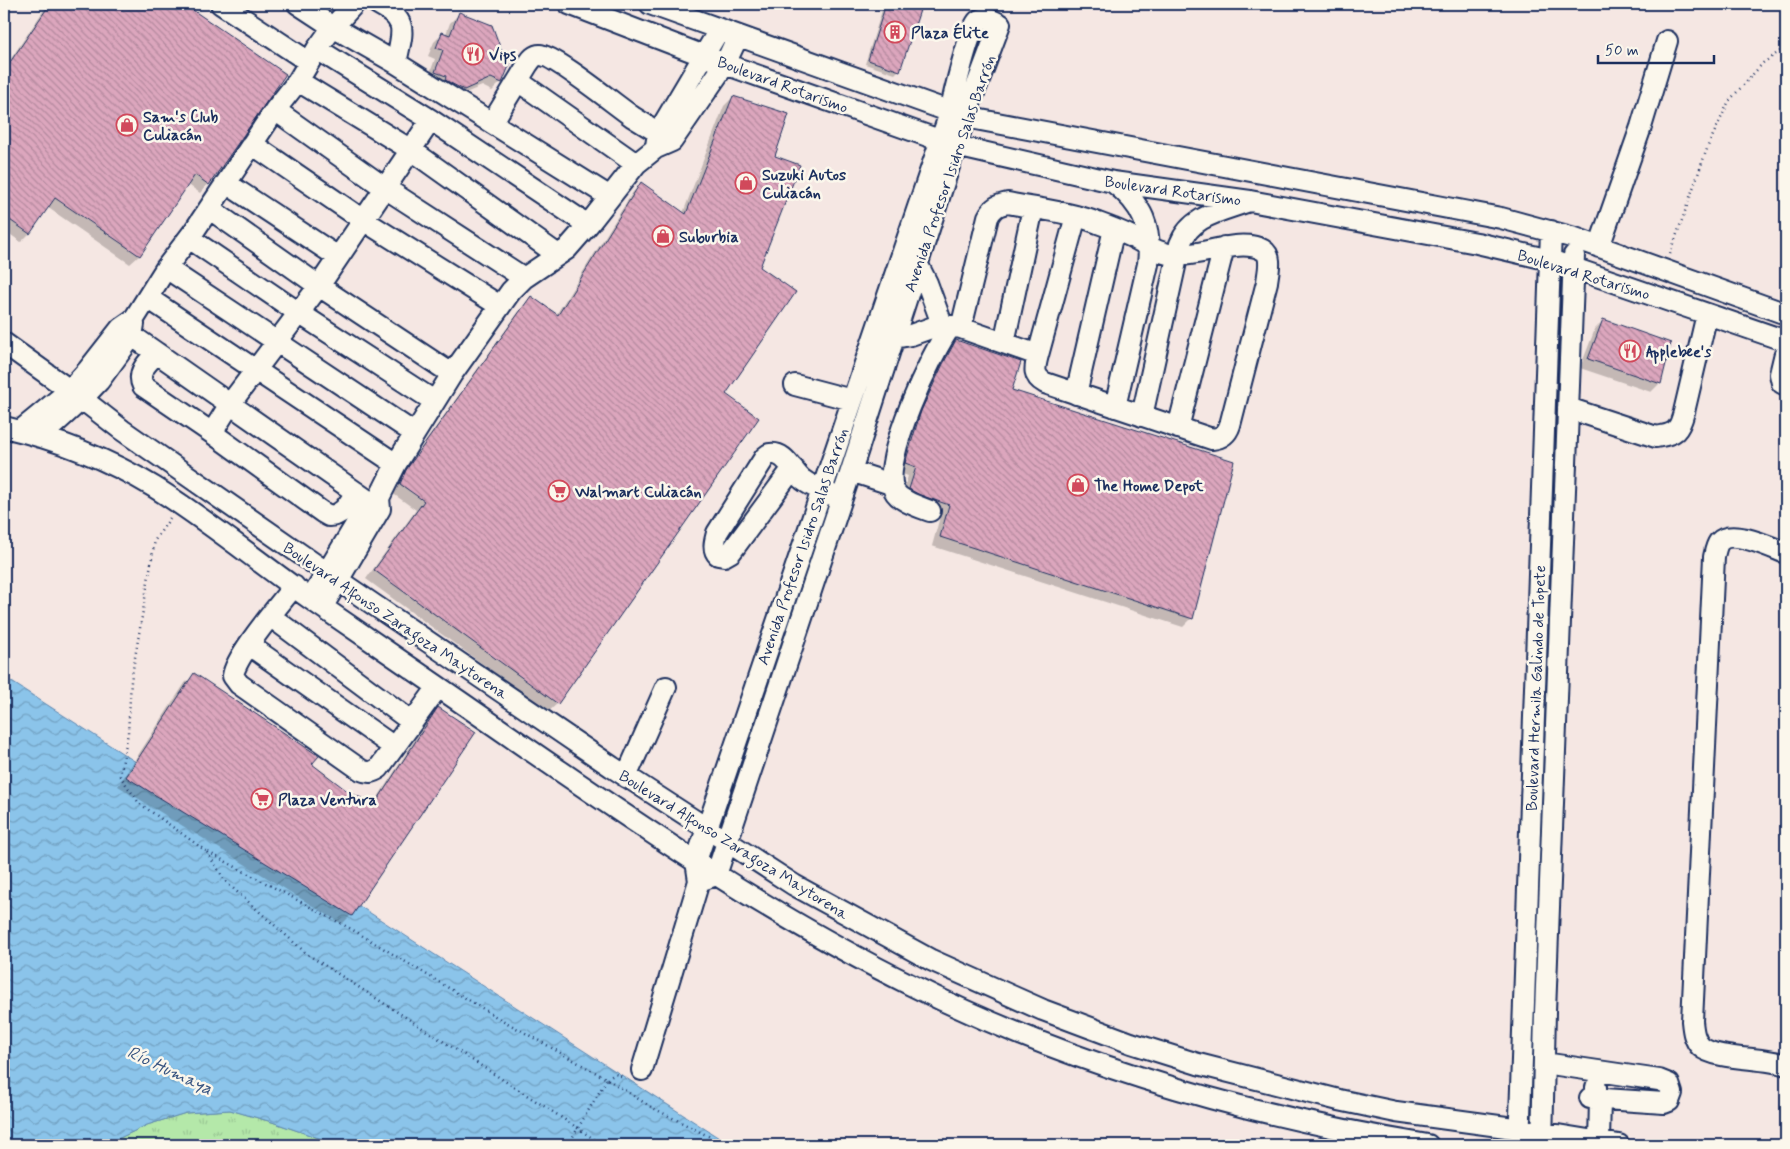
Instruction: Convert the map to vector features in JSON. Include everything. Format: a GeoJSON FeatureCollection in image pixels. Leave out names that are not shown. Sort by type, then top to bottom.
{"type":"FeatureCollection","features":[{"type":"Feature","properties":{"kind":"street"},"geometry":{"type":"LineString","coordinates":[[221,4],[431,120],[588,225]]}},
{"type":"Feature","properties":{"kind":"street"},"geometry":{"type":"LineString","coordinates":[[298,4],[610,197]]}},
{"type":"Feature","properties":{"kind":"street"},"geometry":{"type":"LineString","coordinates":[[12,429],[99,381],[166,268],[210,209],[252,144],[298,81],[333,27],[352,4]]}},
{"type":"Feature","properties":{"kind":"street"},"geometry":{"type":"LineString","coordinates":[[378,4],[397,16],[400,24],[402,33],[396,64]]}},
{"type":"Feature","properties":{"kind":"street","name":"Boulevard Rotarismo"},"geometry":{"type":"LineString","coordinates":[[569,4],[725,64],[948,143],[1113,182],[1250,201],[1477,243],[1550,260],[1786,341]]}},
{"type":"Feature","properties":{"kind":"street","name":"Boulevard Rotarismo"},"geometry":{"type":"LineString","coordinates":[[650,4],[957,115],[1502,218],[1599,246],[1786,314]]}},
{"type":"Feature","properties":{"kind":"street"},"geometry":{"type":"LineString","coordinates":[[662,140],[719,30]]}},
{"type":"Feature","properties":{"kind":"street"},"geometry":{"type":"LineString","coordinates":[[317,603],[371,500],[396,464],[434,401],[500,306],[524,278],[567,248],[588,225],[636,164],[662,140],[725,64],[738,36]]}},
{"type":"Feature","properties":{"kind":"street"},"geometry":{"type":"LineString","coordinates":[[1599,246],[1641,127],[1668,41]]}},
{"type":"Feature","properties":{"kind":"street"},"geometry":{"type":"LineString","coordinates":[[492,123],[528,64],[534,57],[539,55],[545,56],[574,73],[662,140]]}},
{"type":"Feature","properties":{"kind":"street"},"geometry":{"type":"LineString","coordinates":[[298,81],[411,150],[558,255]]}},
{"type":"Feature","properties":{"kind":"street"},"geometry":{"type":"LineString","coordinates":[[518,81],[636,164]]}},
{"type":"Feature","properties":{"kind":"street"},"geometry":{"type":"LineString","coordinates":[[275,110],[385,188],[524,278]]}},
{"type":"Feature","properties":{"kind":"street","name":"Avenida Profesor Isidro Salas Barrón"},"geometry":{"type":"LineString","coordinates":[[696,861],[852,400],[957,115]]}},
{"type":"Feature","properties":{"kind":"street"},"geometry":{"type":"LineString","coordinates":[[212,433],[230,404],[319,286],[431,120]]}},
{"type":"Feature","properties":{"kind":"street","name":"Avenida Profesor Isidro Salas Barrón"},"geometry":{"type":"LineString","coordinates":[[642,1070],[707,878],[726,842],[851,471],[917,263],[948,143]]}},
{"type":"Feature","properties":{"kind":"street"},"geometry":{"type":"LineString","coordinates":[[252,144],[363,220],[500,306]]}},
{"type":"Feature","properties":{"kind":"street"},"geometry":{"type":"LineString","coordinates":[[1113,182],[1125,191],[1140,211],[1149,233],[1150,248],[1115,407]]}},
{"type":"Feature","properties":{"kind":"street"},"geometry":{"type":"LineString","coordinates":[[226,183],[338,257]]}},
{"type":"Feature","properties":{"kind":"street"},"geometry":{"type":"LineString","coordinates":[[1142,416],[1183,236],[1194,223],[1250,201]]}},
{"type":"Feature","properties":{"kind":"street"},"geometry":{"type":"LineString","coordinates":[[930,512],[896,494],[891,484],[892,463],[904,424],[939,344],[951,326],[988,217],[998,205],[1008,203],[1076,216],[1114,229],[1150,248],[1178,256],[1224,247],[1243,246],[1259,248],[1265,251],[1270,262],[1267,282],[1230,425],[1224,436],[1219,439],[1212,439],[1039,380],[1035,370],[1038,355],[1076,216]]}},
{"type":"Feature","properties":{"kind":"street"},"geometry":{"type":"LineString","coordinates":[[1004,344],[1033,208]]}},
{"type":"Feature","properties":{"kind":"street"},"geometry":{"type":"LineString","coordinates":[[210,209],[319,286],[452,374]]}},
{"type":"Feature","properties":{"kind":"street"},"geometry":{"type":"LineString","coordinates":[[1076,394],[1114,229]]}},
{"type":"Feature","properties":{"kind":"street","name":"Boulevard Hermila Galindo de Topete"},"geometry":{"type":"LineString","coordinates":[[1520,1137],[1534,683],[1551,231]]}},
{"type":"Feature","properties":{"kind":"street"},"geometry":{"type":"LineString","coordinates":[[189,238],[299,313],[434,401]]}},
{"type":"Feature","properties":{"kind":"street","name":"Boulevard Hermila Galindo de Topete"},"geometry":{"type":"LineString","coordinates":[[1542,1139],[1575,238]]}},
{"type":"Feature","properties":{"kind":"street"},"geometry":{"type":"LineString","coordinates":[[1178,428],[1224,247]]}},
{"type":"Feature","properties":{"kind":"street"},"geometry":{"type":"LineString","coordinates":[[917,263],[951,326]]}},
{"type":"Feature","properties":{"kind":"street"},"geometry":{"type":"LineString","coordinates":[[166,268],[414,433]]}},
{"type":"Feature","properties":{"kind":"street"},"geometry":{"type":"LineString","coordinates":[[148,298],[396,464]]}},
{"type":"Feature","properties":{"kind":"street"},"geometry":{"type":"LineString","coordinates":[[1568,408],[1656,437],[1675,431],[1680,426],[1684,412],[1707,314]]}},
{"type":"Feature","properties":{"kind":"street"},"geometry":{"type":"LineString","coordinates":[[894,338],[951,326],[1038,355]]}},
{"type":"Feature","properties":{"kind":"street"},"geometry":{"type":"LineString","coordinates":[[129,328],[157,352],[230,404],[371,500]]}},
{"type":"Feature","properties":{"kind":"street","name":"Boulevard Alfonso Zaragoza Maytorena"},"geometry":{"type":"LineString","coordinates":[[4,343],[76,394],[122,430],[626,777],[707,827],[726,842],[801,889],[932,960],[1043,1010],[1131,1043],[1198,1064],[1339,1100],[1520,1137],[1591,1141],[1619,1145]]}},
{"type":"Feature","properties":{"kind":"street"},"geometry":{"type":"LineString","coordinates":[[1786,349],[1780,374],[1782,383],[1786,385]]}},
{"type":"Feature","properties":{"kind":"street"},"geometry":{"type":"LineString","coordinates":[[157,352],[141,372],[143,386],[329,516],[334,516],[344,509],[371,500]]}},
{"type":"Feature","properties":{"kind":"street"},"geometry":{"type":"LineString","coordinates":[[796,385],[852,400]]}},
{"type":"Feature","properties":{"kind":"street"},"geometry":{"type":"LineString","coordinates":[[40,436],[76,394]]}},
{"type":"Feature","properties":{"kind":"street","name":"Boulevard Alfonso Zaragoza Maytorena"},"geometry":{"type":"LineString","coordinates":[[12,429],[40,436],[76,449],[123,470],[154,487],[438,687],[696,861],[707,878],[781,915],[912,986],[1015,1032],[1122,1072],[1160,1084],[1383,1142],[1428,1145]]}},
{"type":"Feature","properties":{"kind":"street"},"geometry":{"type":"LineString","coordinates":[[793,468],[731,552],[724,556],[718,555],[714,550],[717,533],[769,454],[778,454],[793,468],[804,481],[841,499]]}},
{"type":"Feature","properties":{"kind":"street"},"geometry":{"type":"LineString","coordinates":[[851,471],[891,484]]}},
{"type":"Feature","properties":{"kind":"street"},"geometry":{"type":"LineString","coordinates":[[1786,553],[1737,537],[1723,539],[1715,550],[1692,1021],[1696,1040],[1706,1050],[1727,1055],[1770,1060],[1786,1065]]}},
{"type":"Feature","properties":{"kind":"street"},"geometry":{"type":"LineString","coordinates":[[294,586],[249,645],[235,668],[233,676],[235,680],[295,725],[365,772],[374,772],[379,768],[438,687]]}},
{"type":"Feature","properties":{"kind":"street"},"geometry":{"type":"LineString","coordinates":[[270,616],[412,722]]}},
{"type":"Feature","properties":{"kind":"street"},"geometry":{"type":"LineString","coordinates":[[249,645],[394,747]]}},
{"type":"Feature","properties":{"kind":"street"},"geometry":{"type":"LineString","coordinates":[[626,777],[666,688]]}},
{"type":"Feature","properties":{"kind":"street"},"geometry":{"type":"LineString","coordinates":[[1122,1072],[1131,1043]]}},
{"type":"Feature","properties":{"kind":"street"},"geometry":{"type":"LineString","coordinates":[[1544,1064],[1659,1080],[1669,1084],[1672,1093],[1669,1101],[1664,1103],[1595,1096]]}},
{"type":"Feature","properties":{"kind":"street"},"geometry":{"type":"LineString","coordinates":[[1591,1141],[1598,1070]]}},
{"type":"Feature","properties":{"kind":"path"},"geometry":{"type":"LineString","coordinates":[[1665,270],[1708,146],[1729,101],[1763,63],[1786,47]]}},
{"type":"Feature","properties":{"kind":"path"},"geometry":{"type":"LineString","coordinates":[[179,504],[155,540],[131,681],[128,732],[120,776],[139,803],[206,851],[353,930],[495,1016],[608,1079],[651,1107],[726,1145]]}},
{"type":"Feature","properties":{"kind":"path"},"geometry":{"type":"LineString","coordinates":[[206,851],[227,883],[307,954],[603,1145]]}},
{"type":"Feature","properties":{"kind":"path"},"geometry":{"type":"LineString","coordinates":[[568,1145],[608,1079]]}},
{"type":"Feature","properties":{"kind":"green space"},"geometry":{"type":"Polygon","coordinates":[[[230,1110],[339,1145],[105,1145],[147,1125],[186,1113],[230,1110]]]}},
{"type":"Feature","properties":{"kind":"water","name":"Río Humaya"},"geometry":{"type":"Polygon","coordinates":[[[4,677],[730,1145],[339,1145],[230,1110],[186,1113],[147,1125],[105,1145],[4,1145],[4,677]]]}},
{"type":"Feature","properties":{"kind":"building","name":"Sam's Club Culiacán"},"geometry":{"type":"Polygon","coordinates":[[[50,4],[184,4],[286,74],[209,185],[195,175],[140,256],[55,198],[30,234],[4,216],[4,71],[50,4]]]}},
{"type":"Feature","properties":{"kind":"building","name":"Plaza Élite"},"geometry":{"type":"Polygon","coordinates":[[[886,4],[922,4],[900,71],[868,60],[886,4]]]}},
{"type":"Feature","properties":{"kind":"building"},"geometry":{"type":"Polygon","coordinates":[[[459,12],[492,25],[503,55],[512,59],[502,83],[491,78],[464,90],[445,80],[446,76],[435,72],[443,50],[436,48],[442,32],[450,35],[459,12]]]}},
{"type":"Feature","properties":{"kind":"building","name":"Walmart Culiacán"},"geometry":{"type":"Polygon","coordinates":[[[733,96],[789,114],[775,156],[800,165],[760,267],[796,292],[726,394],[759,418],[558,704],[374,570],[424,501],[400,484],[406,470],[531,296],[558,315],[641,182],[686,214],[733,96]]]}},
{"type":"Feature","properties":{"kind":"building","name":"Applebee's"},"geometry":{"type":"Polygon","coordinates":[[[1603,319],[1671,343],[1661,384],[1588,359],[1603,319]]]}},
{"type":"Feature","properties":{"kind":"building"},"geometry":{"type":"Polygon","coordinates":[[[956,340],[1021,362],[1012,390],[1234,461],[1193,619],[940,537],[949,505],[909,489],[916,467],[905,463],[921,411],[956,340]]]}},
{"type":"Feature","properties":{"kind":"building","name":"Plaza Ventura"},"geometry":{"type":"Polygon","coordinates":[[[194,673],[319,756],[312,764],[350,793],[375,804],[438,707],[476,732],[352,916],[126,777],[194,673]]]}},
{"type":"Feature","properties":{"kind":"place","name":"Plaza Élite"},"geometry":{"type":"Point","coordinates":[895,32]}},
{"type":"Feature","properties":{"kind":"place","name":"Vips"},"geometry":{"type":"Point","coordinates":[473,54]}},
{"type":"Feature","properties":{"kind":"place","name":"Sam's Club Culiacán"},"geometry":{"type":"Point","coordinates":[127,125]}},
{"type":"Feature","properties":{"kind":"place","name":"Suzuki Autos Culiacán"},"geometry":{"type":"Point","coordinates":[746,183]}},
{"type":"Feature","properties":{"kind":"place","name":"Suburbia"},"geometry":{"type":"Point","coordinates":[663,236]}},
{"type":"Feature","properties":{"kind":"place","name":"Applebee's"},"geometry":{"type":"Point","coordinates":[1630,351]}},
{"type":"Feature","properties":{"kind":"place","name":"The Home Depot"},"geometry":{"type":"Point","coordinates":[1078,485]}},
{"type":"Feature","properties":{"kind":"place","name":"Walmart Culiacán"},"geometry":{"type":"Point","coordinates":[559,491]}},
{"type":"Feature","properties":{"kind":"place","name":"Plaza Ventura"},"geometry":{"type":"Point","coordinates":[262,799]}}]}
